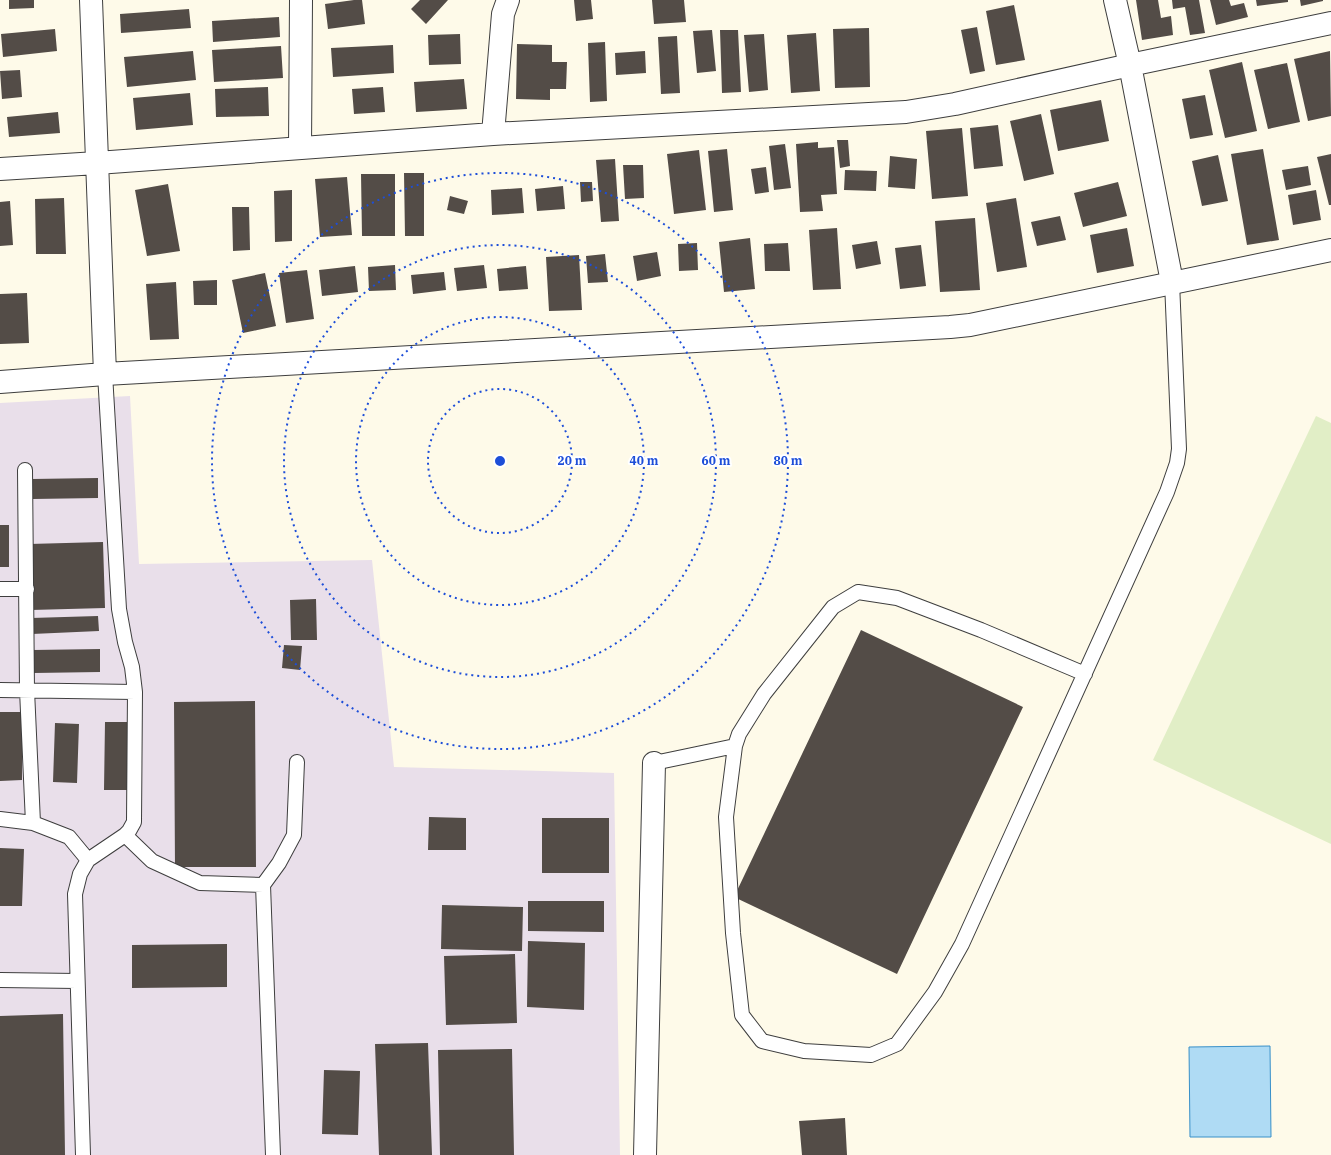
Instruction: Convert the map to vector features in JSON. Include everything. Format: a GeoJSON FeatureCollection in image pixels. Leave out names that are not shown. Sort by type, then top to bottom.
{"type":"FeatureCollection","features":[{"type":"Feature","properties":{"kind":"street"},"geometry":{"type":"LineString","coordinates":[[91,0],[106,374]]}},
{"type":"Feature","properties":{"kind":"street"},"geometry":{"type":"LineString","coordinates":[[300,148],[302,0]]}},
{"type":"Feature","properties":{"kind":"street"},"geometry":{"type":"LineString","coordinates":[[493,134],[503,14],[508,0]]}},
{"type":"Feature","properties":{"kind":"street"},"geometry":{"type":"LineString","coordinates":[[1115,0],[1130,65],[1172,282]]}},
{"type":"Feature","properties":{"kind":"street"},"geometry":{"type":"LineString","coordinates":[[0,169],[493,134],[906,112],[955,104],[1130,65],[1331,23]]}},
{"type":"Feature","properties":{"kind":"street"},"geometry":{"type":"LineString","coordinates":[[0,382],[106,374],[932,329],[970,325],[1331,250]]}},
{"type":"Feature","properties":{"kind":"street"},"geometry":{"type":"LineString","coordinates":[[645,1155],[654,763]]}},
{"type":"Feature","properties":{"kind":"lane"},"geometry":{"type":"LineString","coordinates":[[1085,674],[981,630],[897,598],[858,592],[834,607],[764,694],[739,734],[735,746],[726,817],[733,933],[742,1015],[762,1042],[804,1050],[871,1055],[897,1044],[935,992],[962,944],[1085,674],[1167,492],[1177,462],[1179,449],[1172,282]]}},
{"type":"Feature","properties":{"kind":"lane"},"geometry":{"type":"LineString","coordinates":[[82,1155],[75,894],[80,874],[88,860],[125,835],[134,822],[135,692],[132,667],[125,642],[119,609],[106,374]]}},
{"type":"Feature","properties":{"kind":"lane"},"geometry":{"type":"LineString","coordinates":[[26,470],[27,690],[33,823]]}},
{"type":"Feature","properties":{"kind":"lane"},"geometry":{"type":"LineString","coordinates":[[0,589],[27,589]]}},
{"type":"Feature","properties":{"kind":"lane"},"geometry":{"type":"LineString","coordinates":[[0,690],[135,692]]}},
{"type":"Feature","properties":{"kind":"lane"},"geometry":{"type":"LineString","coordinates":[[654,763],[735,746]]}},
{"type":"Feature","properties":{"kind":"lane"},"geometry":{"type":"LineString","coordinates":[[273,1155],[263,885],[279,863],[294,835],[297,762]]}},
{"type":"Feature","properties":{"kind":"lane"},"geometry":{"type":"LineString","coordinates":[[0,819],[33,823],[69,837],[88,860]]}},
{"type":"Feature","properties":{"kind":"lane"},"geometry":{"type":"LineString","coordinates":[[125,835],[152,861],[200,883],[263,885]]}},
{"type":"Feature","properties":{"kind":"lane"},"geometry":{"type":"LineString","coordinates":[[0,980],[78,981]]}},
{"type":"Feature","properties":{"kind":"shaded area"},"geometry":{"type":"Polygon","coordinates":[[[130,396],[139,564],[372,560],[394,767],[614,773],[620,1155],[0,1155],[0,403],[130,396]]]}},
{"type":"Feature","properties":{"kind":"green space"},"geometry":{"type":"Polygon","coordinates":[[[1316,416],[1331,423],[1331,844],[1153,760],[1316,416]]]}},
{"type":"Feature","properties":{"kind":"water"},"geometry":{"type":"Polygon","coordinates":[[[1270,1046],[1271,1137],[1190,1137],[1189,1047],[1270,1046]]]}},
{"type":"Feature","properties":{"kind":"building"},"geometry":{"type":"Polygon","coordinates":[[[9,0],[34,0],[34,8],[9,9],[9,0]]]}},
{"type":"Feature","properties":{"kind":"building"},"geometry":{"type":"Polygon","coordinates":[[[362,0],[365,24],[328,29],[325,4],[362,0]]]}},
{"type":"Feature","properties":{"kind":"building"},"geometry":{"type":"Polygon","coordinates":[[[420,0],[448,0],[426,24],[411,9],[420,0]]]}},
{"type":"Feature","properties":{"kind":"building"},"geometry":{"type":"Polygon","coordinates":[[[574,0],[591,0],[593,19],[576,21],[574,0]]]}},
{"type":"Feature","properties":{"kind":"building"},"geometry":{"type":"Polygon","coordinates":[[[652,0],[684,0],[686,22],[654,24],[652,0]]]}},
{"type":"Feature","properties":{"kind":"building"},"geometry":{"type":"Polygon","coordinates":[[[1136,0],[1158,0],[1161,18],[1171,16],[1173,35],[1142,40],[1136,0]]]}},
{"type":"Feature","properties":{"kind":"building"},"geometry":{"type":"Polygon","coordinates":[[[1172,0],[1199,0],[1205,33],[1190,35],[1185,7],[1173,9],[1172,0]]]}},
{"type":"Feature","properties":{"kind":"building"},"geometry":{"type":"Polygon","coordinates":[[[1210,0],[1229,0],[1231,6],[1244,3],[1248,17],[1216,25],[1210,0]]]}},
{"type":"Feature","properties":{"kind":"building"},"geometry":{"type":"Polygon","coordinates":[[[1256,0],[1288,0],[1288,2],[1257,6],[1256,0]]]}},
{"type":"Feature","properties":{"kind":"building"},"geometry":{"type":"Polygon","coordinates":[[[1300,0],[1323,0],[1323,1],[1301,6],[1300,0]]]}},
{"type":"Feature","properties":{"kind":"building"},"geometry":{"type":"Polygon","coordinates":[[[1014,5],[1025,60],[996,65],[986,11],[1014,5]]]}},
{"type":"Feature","properties":{"kind":"building"},"geometry":{"type":"Polygon","coordinates":[[[189,9],[191,28],[121,33],[120,14],[189,9]]]}},
{"type":"Feature","properties":{"kind":"building"},"geometry":{"type":"Polygon","coordinates":[[[279,17],[280,37],[213,42],[212,21],[279,17]]]}},
{"type":"Feature","properties":{"kind":"building"},"geometry":{"type":"Polygon","coordinates":[[[977,27],[985,71],[970,74],[961,30],[977,27]]]}},
{"type":"Feature","properties":{"kind":"building"},"geometry":{"type":"Polygon","coordinates":[[[869,28],[870,87],[835,88],[833,29],[869,28]]]}},
{"type":"Feature","properties":{"kind":"building"},"geometry":{"type":"Polygon","coordinates":[[[55,29],[57,51],[3,57],[1,34],[55,29]]]}},
{"type":"Feature","properties":{"kind":"building"},"geometry":{"type":"Polygon","coordinates":[[[712,30],[716,71],[697,73],[693,31],[712,30]]]}},
{"type":"Feature","properties":{"kind":"building"},"geometry":{"type":"Polygon","coordinates":[[[720,30],[738,30],[741,92],[722,93],[720,30]]]}},
{"type":"Feature","properties":{"kind":"building"},"geometry":{"type":"Polygon","coordinates":[[[816,33],[820,91],[791,93],[787,35],[816,33]]]}},
{"type":"Feature","properties":{"kind":"building"},"geometry":{"type":"Polygon","coordinates":[[[460,34],[461,64],[429,65],[428,35],[460,34]]]}},
{"type":"Feature","properties":{"kind":"building"},"geometry":{"type":"Polygon","coordinates":[[[764,34],[768,90],[749,92],[744,35],[764,34]]]}},
{"type":"Feature","properties":{"kind":"building"},"geometry":{"type":"Polygon","coordinates":[[[677,36],[680,93],[661,94],[658,37],[677,36]]]}},
{"type":"Feature","properties":{"kind":"building"},"geometry":{"type":"Polygon","coordinates":[[[605,42],[607,101],[590,102],[588,43],[605,42]]]}},
{"type":"Feature","properties":{"kind":"building"},"geometry":{"type":"Polygon","coordinates":[[[517,44],[552,45],[552,62],[567,62],[566,89],[550,89],[550,100],[516,99],[517,44]]]}},
{"type":"Feature","properties":{"kind":"building"},"geometry":{"type":"Polygon","coordinates":[[[393,45],[394,73],[333,77],[331,48],[393,45]]]}},
{"type":"Feature","properties":{"kind":"building"},"geometry":{"type":"Polygon","coordinates":[[[281,46],[283,78],[214,82],[212,50],[281,46]]]}},
{"type":"Feature","properties":{"kind":"building"},"geometry":{"type":"Polygon","coordinates":[[[193,51],[196,80],[127,87],[124,57],[193,51]]]}},
{"type":"Feature","properties":{"kind":"building"},"geometry":{"type":"Polygon","coordinates":[[[645,51],[646,73],[616,75],[615,53],[645,51]]]}},
{"type":"Feature","properties":{"kind":"building"},"geometry":{"type":"Polygon","coordinates":[[[1330,51],[1331,116],[1308,121],[1294,59],[1330,51]]]}},
{"type":"Feature","properties":{"kind":"building"},"geometry":{"type":"Polygon","coordinates":[[[1242,62],[1257,131],[1225,138],[1209,70],[1242,62]]]}},
{"type":"Feature","properties":{"kind":"building"},"geometry":{"type":"Polygon","coordinates":[[[1287,63],[1300,122],[1268,129],[1254,70],[1287,63]]]}},
{"type":"Feature","properties":{"kind":"building"},"geometry":{"type":"Polygon","coordinates":[[[20,70],[22,97],[2,99],[0,71],[20,70]]]}},
{"type":"Feature","properties":{"kind":"building"},"geometry":{"type":"Polygon","coordinates":[[[464,79],[467,109],[416,112],[414,82],[464,79]]]}},
{"type":"Feature","properties":{"kind":"building"},"geometry":{"type":"Polygon","coordinates":[[[268,87],[269,116],[216,117],[215,89],[268,87]]]}},
{"type":"Feature","properties":{"kind":"building"},"geometry":{"type":"Polygon","coordinates":[[[383,87],[385,112],[354,114],[352,89],[383,87]]]}},
{"type":"Feature","properties":{"kind":"building"},"geometry":{"type":"Polygon","coordinates":[[[190,93],[193,125],[136,130],[133,98],[190,93]]]}},
{"type":"Feature","properties":{"kind":"building"},"geometry":{"type":"Polygon","coordinates":[[[1205,95],[1213,135],[1190,139],[1182,99],[1205,95]]]}},
{"type":"Feature","properties":{"kind":"building"},"geometry":{"type":"Polygon","coordinates":[[[1101,100],[1109,141],[1058,151],[1050,110],[1101,100]]]}},
{"type":"Feature","properties":{"kind":"building"},"geometry":{"type":"Polygon","coordinates":[[[58,112],[60,133],[9,137],[7,117],[58,112]]]}},
{"type":"Feature","properties":{"kind":"building"},"geometry":{"type":"Polygon","coordinates":[[[1041,114],[1054,174],[1024,181],[1010,121],[1041,114]]]}},
{"type":"Feature","properties":{"kind":"building"},"geometry":{"type":"Polygon","coordinates":[[[998,125],[1003,166],[974,169],[970,128],[998,125]]]}},
{"type":"Feature","properties":{"kind":"building"},"geometry":{"type":"Polygon","coordinates":[[[962,128],[968,196],[932,199],[926,131],[962,128]]]}},
{"type":"Feature","properties":{"kind":"building"},"geometry":{"type":"Polygon","coordinates":[[[837,140],[848,140],[850,166],[840,168],[837,140]]]}},
{"type":"Feature","properties":{"kind":"building"},"geometry":{"type":"Polygon","coordinates":[[[818,142],[818,148],[834,147],[837,194],[821,195],[823,211],[800,212],[796,144],[818,142]]]}},
{"type":"Feature","properties":{"kind":"building"},"geometry":{"type":"Polygon","coordinates":[[[785,144],[791,188],[774,190],[769,146],[785,144]]]}},
{"type":"Feature","properties":{"kind":"building"},"geometry":{"type":"Polygon","coordinates":[[[727,149],[733,210],[714,212],[708,151],[727,149]]]}},
{"type":"Feature","properties":{"kind":"building"},"geometry":{"type":"Polygon","coordinates":[[[1263,149],[1279,240],[1247,245],[1231,154],[1263,149]]]}},
{"type":"Feature","properties":{"kind":"building"},"geometry":{"type":"Polygon","coordinates":[[[699,150],[706,210],[674,214],[667,154],[699,150]]]}},
{"type":"Feature","properties":{"kind":"building"},"geometry":{"type":"Polygon","coordinates":[[[1331,154],[1331,205],[1329,205],[1317,157],[1331,154]]]}},
{"type":"Feature","properties":{"kind":"building"},"geometry":{"type":"Polygon","coordinates":[[[1218,155],[1228,201],[1202,206],[1192,161],[1218,155]]]}},
{"type":"Feature","properties":{"kind":"building"},"geometry":{"type":"Polygon","coordinates":[[[890,156],[917,159],[915,189],[888,187],[890,156]]]}},
{"type":"Feature","properties":{"kind":"building"},"geometry":{"type":"Polygon","coordinates":[[[615,159],[619,221],[601,222],[596,160],[615,159]]]}},
{"type":"Feature","properties":{"kind":"building"},"geometry":{"type":"Polygon","coordinates":[[[623,165],[643,165],[644,198],[625,199],[623,165]]]}},
{"type":"Feature","properties":{"kind":"building"},"geometry":{"type":"Polygon","coordinates":[[[1308,166],[1311,185],[1286,190],[1282,170],[1308,166]]]}},
{"type":"Feature","properties":{"kind":"building"},"geometry":{"type":"Polygon","coordinates":[[[766,167],[769,192],[755,194],[751,169],[766,167]]]}},
{"type":"Feature","properties":{"kind":"building"},"geometry":{"type":"Polygon","coordinates":[[[845,170],[877,171],[876,191],[844,190],[845,170]]]}},
{"type":"Feature","properties":{"kind":"building"},"geometry":{"type":"Polygon","coordinates":[[[404,173],[424,173],[424,236],[405,236],[404,173]]]}},
{"type":"Feature","properties":{"kind":"building"},"geometry":{"type":"Polygon","coordinates":[[[361,174],[395,174],[395,236],[362,236],[361,174]]]}},
{"type":"Feature","properties":{"kind":"building"},"geometry":{"type":"Polygon","coordinates":[[[347,177],[352,235],[320,237],[315,179],[347,177]]]}},
{"type":"Feature","properties":{"kind":"building"},"geometry":{"type":"Polygon","coordinates":[[[580,182],[592,182],[593,201],[581,202],[580,182]]]}},
{"type":"Feature","properties":{"kind":"building"},"geometry":{"type":"Polygon","coordinates":[[[1118,182],[1127,216],[1083,227],[1074,193],[1118,182]]]}},
{"type":"Feature","properties":{"kind":"building"},"geometry":{"type":"Polygon","coordinates":[[[168,184],[180,251],[147,256],[135,190],[168,184]]]}},
{"type":"Feature","properties":{"kind":"building"},"geometry":{"type":"Polygon","coordinates":[[[563,186],[565,209],[537,211],[535,189],[563,186]]]}},
{"type":"Feature","properties":{"kind":"building"},"geometry":{"type":"Polygon","coordinates":[[[522,188],[524,213],[492,215],[491,190],[522,188]]]}},
{"type":"Feature","properties":{"kind":"building"},"geometry":{"type":"Polygon","coordinates":[[[292,190],[292,241],[275,242],[274,191],[292,190]]]}},
{"type":"Feature","properties":{"kind":"building"},"geometry":{"type":"Polygon","coordinates":[[[1316,190],[1321,220],[1293,225],[1288,195],[1316,190]]]}},
{"type":"Feature","properties":{"kind":"building"},"geometry":{"type":"Polygon","coordinates":[[[450,196],[468,201],[464,214],[447,210],[450,196]]]}},
{"type":"Feature","properties":{"kind":"building"},"geometry":{"type":"Polygon","coordinates":[[[64,198],[66,254],[36,254],[35,199],[64,198]]]}},
{"type":"Feature","properties":{"kind":"building"},"geometry":{"type":"Polygon","coordinates":[[[1016,198],[1027,267],[997,272],[986,203],[1016,198]]]}},
{"type":"Feature","properties":{"kind":"building"},"geometry":{"type":"Polygon","coordinates":[[[10,201],[13,245],[0,246],[0,202],[10,201]]]}},
{"type":"Feature","properties":{"kind":"building"},"geometry":{"type":"Polygon","coordinates":[[[232,207],[249,207],[250,250],[233,251],[232,207]]]}},
{"type":"Feature","properties":{"kind":"building"},"geometry":{"type":"Polygon","coordinates":[[[1060,216],[1066,240],[1037,246],[1031,222],[1060,216]]]}},
{"type":"Feature","properties":{"kind":"building"},"geometry":{"type":"Polygon","coordinates":[[[975,218],[980,290],[940,292],[935,221],[975,218]]]}},
{"type":"Feature","properties":{"kind":"building"},"geometry":{"type":"Polygon","coordinates":[[[837,228],[841,289],[813,290],[809,230],[837,228]]]}},
{"type":"Feature","properties":{"kind":"building"},"geometry":{"type":"Polygon","coordinates":[[[1127,228],[1134,266],[1097,273],[1090,235],[1127,228]]]}},
{"type":"Feature","properties":{"kind":"building"},"geometry":{"type":"Polygon","coordinates":[[[750,238],[755,289],[724,292],[719,242],[750,238]]]}},
{"type":"Feature","properties":{"kind":"building"},"geometry":{"type":"Polygon","coordinates":[[[877,241],[881,264],[856,269],[852,245],[877,241]]]}},
{"type":"Feature","properties":{"kind":"building"},"geometry":{"type":"Polygon","coordinates":[[[697,243],[698,270],[679,271],[678,244],[697,243]]]}},
{"type":"Feature","properties":{"kind":"building"},"geometry":{"type":"Polygon","coordinates":[[[788,243],[790,271],[765,271],[764,244],[788,243]]]}},
{"type":"Feature","properties":{"kind":"building"},"geometry":{"type":"Polygon","coordinates":[[[921,245],[926,286],[900,289],[895,248],[921,245]]]}},
{"type":"Feature","properties":{"kind":"building"},"geometry":{"type":"Polygon","coordinates":[[[657,252],[661,276],[637,281],[633,256],[657,252]]]}},
{"type":"Feature","properties":{"kind":"building"},"geometry":{"type":"Polygon","coordinates":[[[605,254],[608,282],[588,283],[586,256],[605,254]]]}},
{"type":"Feature","properties":{"kind":"building"},"geometry":{"type":"Polygon","coordinates":[[[579,255],[582,310],[549,311],[546,257],[579,255]]]}},
{"type":"Feature","properties":{"kind":"building"},"geometry":{"type":"Polygon","coordinates":[[[395,265],[396,290],[369,291],[368,267],[395,265]]]}},
{"type":"Feature","properties":{"kind":"building"},"geometry":{"type":"Polygon","coordinates":[[[484,265],[487,288],[457,291],[454,268],[484,265]]]}},
{"type":"Feature","properties":{"kind":"building"},"geometry":{"type":"Polygon","coordinates":[[[355,266],[358,292],[322,296],[319,270],[355,266]]]}},
{"type":"Feature","properties":{"kind":"building"},"geometry":{"type":"Polygon","coordinates":[[[526,266],[528,289],[499,291],[497,269],[526,266]]]}},
{"type":"Feature","properties":{"kind":"building"},"geometry":{"type":"Polygon","coordinates":[[[307,270],[314,319],[286,323],[279,273],[307,270]]]}},
{"type":"Feature","properties":{"kind":"building"},"geometry":{"type":"Polygon","coordinates":[[[444,272],[446,290],[413,294],[411,275],[444,272]]]}},
{"type":"Feature","properties":{"kind":"building"},"geometry":{"type":"Polygon","coordinates":[[[265,273],[276,326],[243,333],[232,280],[265,273]]]}},
{"type":"Feature","properties":{"kind":"building"},"geometry":{"type":"Polygon","coordinates":[[[217,280],[217,305],[194,305],[193,281],[217,280]]]}},
{"type":"Feature","properties":{"kind":"building"},"geometry":{"type":"Polygon","coordinates":[[[176,282],[179,339],[150,340],[146,284],[176,282]]]}},
{"type":"Feature","properties":{"kind":"building"},"geometry":{"type":"Polygon","coordinates":[[[27,293],[29,343],[0,344],[0,294],[27,293]]]}},
{"type":"Feature","properties":{"kind":"building"},"geometry":{"type":"Polygon","coordinates":[[[98,478],[98,498],[33,499],[32,479],[98,478]]]}},
{"type":"Feature","properties":{"kind":"building"},"geometry":{"type":"Polygon","coordinates":[[[0,525],[9,525],[9,567],[0,567],[0,525]]]}},
{"type":"Feature","properties":{"kind":"building"},"geometry":{"type":"Polygon","coordinates":[[[103,542],[105,608],[31,610],[29,544],[103,542]]]}},
{"type":"Feature","properties":{"kind":"building"},"geometry":{"type":"Polygon","coordinates":[[[316,599],[317,640],[291,640],[290,600],[316,599]]]}},
{"type":"Feature","properties":{"kind":"building"},"geometry":{"type":"Polygon","coordinates":[[[98,616],[99,631],[32,634],[31,618],[98,616]]]}},
{"type":"Feature","properties":{"kind":"building"},"geometry":{"type":"Polygon","coordinates":[[[861,630],[1023,707],[897,974],[734,897],[861,630]]]}},
{"type":"Feature","properties":{"kind":"building"},"geometry":{"type":"Polygon","coordinates":[[[284,645],[302,646],[300,670],[282,668],[284,645]]]}},
{"type":"Feature","properties":{"kind":"building"},"geometry":{"type":"Polygon","coordinates":[[[100,649],[100,672],[34,673],[33,650],[100,649]]]}},
{"type":"Feature","properties":{"kind":"building"},"geometry":{"type":"Polygon","coordinates":[[[255,701],[256,867],[175,867],[174,702],[255,701]]]}},
{"type":"Feature","properties":{"kind":"building"},"geometry":{"type":"Polygon","coordinates":[[[0,712],[22,712],[22,780],[0,781],[0,712]]]}},
{"type":"Feature","properties":{"kind":"building"},"geometry":{"type":"Polygon","coordinates":[[[105,722],[129,722],[127,790],[104,790],[105,722]]]}},
{"type":"Feature","properties":{"kind":"building"},"geometry":{"type":"Polygon","coordinates":[[[55,723],[79,724],[77,783],[53,782],[55,723]]]}},
{"type":"Feature","properties":{"kind":"building"},"geometry":{"type":"Polygon","coordinates":[[[429,817],[466,818],[466,850],[428,850],[429,817]]]}},
{"type":"Feature","properties":{"kind":"building"},"geometry":{"type":"Polygon","coordinates":[[[542,818],[609,818],[609,873],[542,873],[542,818]]]}},
{"type":"Feature","properties":{"kind":"building"},"geometry":{"type":"Polygon","coordinates":[[[0,848],[24,849],[22,906],[0,906],[0,848]]]}},
{"type":"Feature","properties":{"kind":"building"},"geometry":{"type":"Polygon","coordinates":[[[528,901],[604,901],[604,932],[528,931],[528,901]]]}},
{"type":"Feature","properties":{"kind":"building"},"geometry":{"type":"Polygon","coordinates":[[[442,905],[523,907],[522,951],[441,949],[442,905]]]}},
{"type":"Feature","properties":{"kind":"building"},"geometry":{"type":"Polygon","coordinates":[[[528,941],[585,943],[584,1010],[527,1007],[528,941]]]}},
{"type":"Feature","properties":{"kind":"building"},"geometry":{"type":"Polygon","coordinates":[[[227,944],[227,987],[132,988],[132,945],[227,944]]]}},
{"type":"Feature","properties":{"kind":"building"},"geometry":{"type":"Polygon","coordinates":[[[515,954],[517,1023],[446,1025],[444,956],[515,954]]]}},
{"type":"Feature","properties":{"kind":"building"},"geometry":{"type":"Polygon","coordinates":[[[63,1014],[65,1155],[0,1155],[0,1016],[63,1014]]]}},
{"type":"Feature","properties":{"kind":"building"},"geometry":{"type":"Polygon","coordinates":[[[428,1043],[432,1155],[379,1155],[375,1044],[428,1043]]]}},
{"type":"Feature","properties":{"kind":"building"},"geometry":{"type":"Polygon","coordinates":[[[512,1049],[514,1155],[440,1155],[438,1050],[512,1049]]]}},
{"type":"Feature","properties":{"kind":"building"},"geometry":{"type":"Polygon","coordinates":[[[324,1070],[360,1071],[358,1135],[322,1134],[324,1070]]]}},
{"type":"Feature","properties":{"kind":"building"},"geometry":{"type":"Polygon","coordinates":[[[845,1118],[847,1155],[802,1155],[799,1121],[845,1118]]]}}]}
